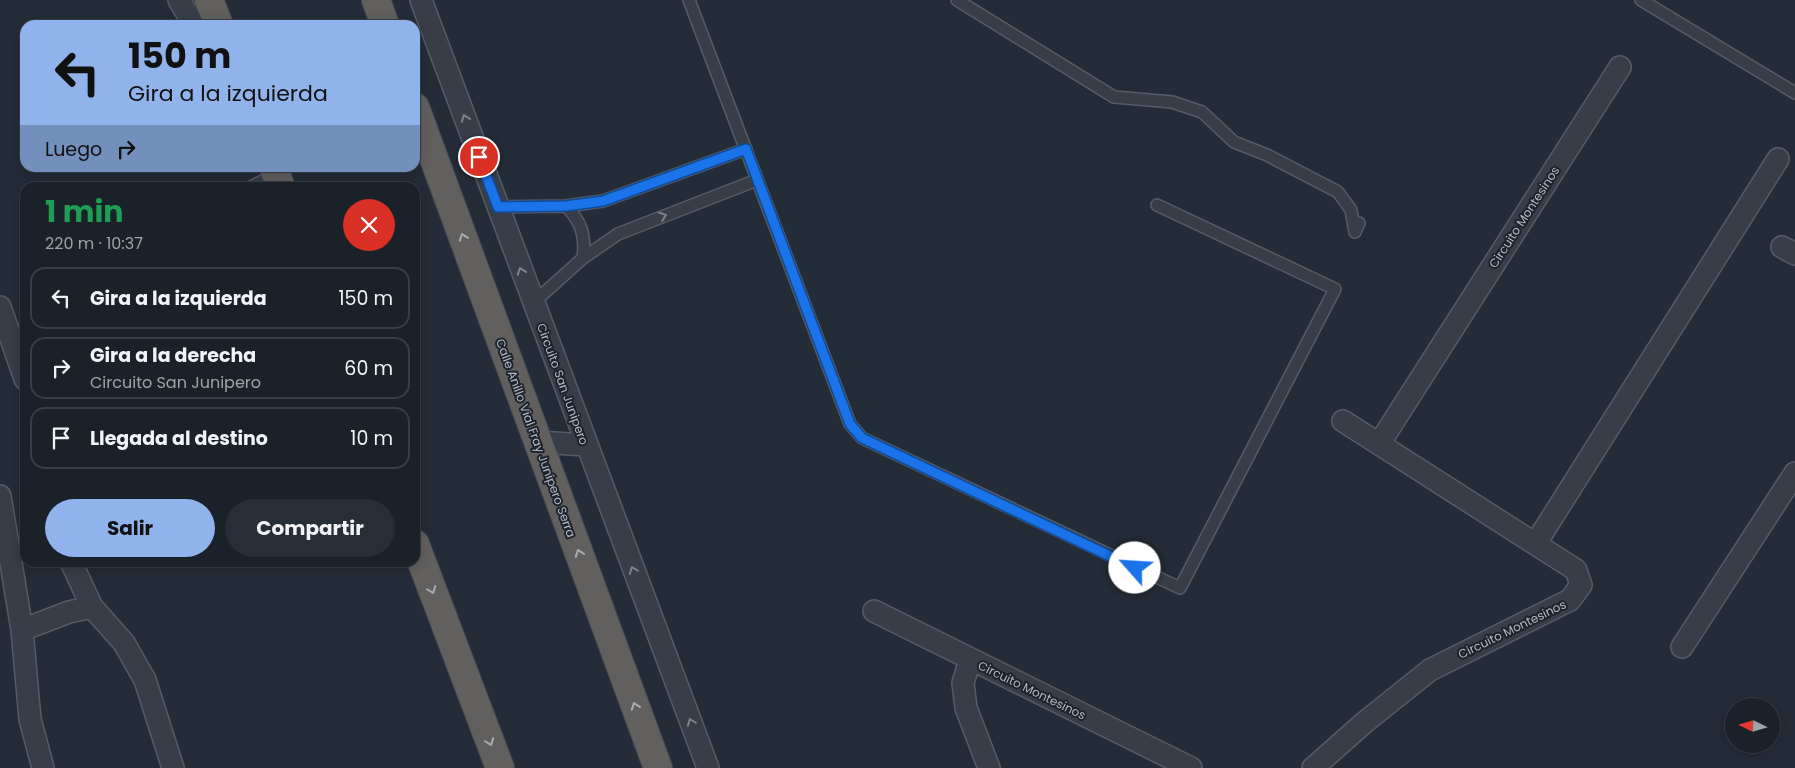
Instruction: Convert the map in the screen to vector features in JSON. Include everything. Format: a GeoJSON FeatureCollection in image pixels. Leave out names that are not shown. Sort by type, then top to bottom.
{"type":"FeatureCollection","features":[{"type":"Feature","properties":{"kind":"highway"},"geometry":{"type":"LineString","coordinates":[[209,0],[217,20]]}},
{"type":"Feature","properties":{"kind":"highway"},"geometry":{"type":"LineString","coordinates":[[376,0],[383,20]]}},
{"type":"Feature","properties":{"kind":"highway","name":"Calle Anillo Vial Fray Junípero Serra"},"geometry":{"type":"LineString","coordinates":[[420,121],[658,768]]}},
{"type":"Feature","properties":{"kind":"highway"},"geometry":{"type":"LineString","coordinates":[[420,557],[500,768]]}},
{"type":"Feature","properties":{"kind":"street"},"geometry":{"type":"LineString","coordinates":[[179,0],[191,20]]}},
{"type":"Feature","properties":{"kind":"street","name":"Circuito San Junipero"},"geometry":{"type":"LineString","coordinates":[[421,0],[708,768]]}},
{"type":"Feature","properties":{"kind":"street","name":"Circuito Montesinos"},"geometry":{"type":"LineString","coordinates":[[1379,444],[1620,66]]}},
{"type":"Feature","properties":{"kind":"street"},"geometry":{"type":"LineString","coordinates":[[1536,543],[1778,159]]}},
{"type":"Feature","properties":{"kind":"street"},"geometry":{"type":"LineString","coordinates":[[0,307],[20,365]]}},
{"type":"Feature","properties":{"kind":"street","name":"Circuito Montesinos"},"geometry":{"type":"LineString","coordinates":[[1314,768],[1365,722],[1430,670],[1570,600],[1581,585],[1576,570],[1342,421]]}},
{"type":"Feature","properties":{"kind":"street"},"geometry":{"type":"LineString","coordinates":[[538,442],[586,445]]}},
{"type":"Feature","properties":{"kind":"street"},"geometry":{"type":"LineString","coordinates":[[1682,647],[1795,474]]}},
{"type":"Feature","properties":{"kind":"street"},"geometry":{"type":"LineString","coordinates":[[0,496],[22,630],[30,719],[43,768]]}},
{"type":"Feature","properties":{"kind":"street"},"geometry":{"type":"LineString","coordinates":[[73,567],[92,607],[124,643],[145,680],[173,768]]}},
{"type":"Feature","properties":{"kind":"street"},"geometry":{"type":"LineString","coordinates":[[22,630],[69,612],[92,607]]}},
{"type":"Feature","properties":{"kind":"street","name":"Circuito Montesinos"},"geometry":{"type":"LineString","coordinates":[[874,611],[1191,768]]}},
{"type":"Feature","properties":{"kind":"street"},"geometry":{"type":"LineString","coordinates":[[970,660],[963,684],[966,708],[989,768]]}},
{"type":"Feature","properties":{"kind":"lane"},"geometry":{"type":"LineString","coordinates":[[689,0],[850,424],[862,438],[1180,588],[1334,289],[1157,205]]}},
{"type":"Feature","properties":{"kind":"lane"},"geometry":{"type":"LineString","coordinates":[[957,0],[1114,97],[1172,102],[1202,112],[1234,142],[1267,155],[1338,192],[1351,210],[1355,232],[1359,223]]}},
{"type":"Feature","properties":{"kind":"lane"},"geometry":{"type":"LineString","coordinates":[[1641,0],[1795,93]]}},
{"type":"Feature","properties":{"kind":"lane"},"geometry":{"type":"LineString","coordinates":[[498,207],[566,206],[603,201],[746,149]]}},
{"type":"Feature","properties":{"kind":"lane"},"geometry":{"type":"LineString","coordinates":[[263,182],[277,176]]}},
{"type":"Feature","properties":{"kind":"lane"},"geometry":{"type":"LineString","coordinates":[[533,303],[583,258],[618,234],[757,180]]}},
{"type":"Feature","properties":{"kind":"lane"},"geometry":{"type":"LineString","coordinates":[[566,206],[580,224],[584,235],[583,258]]}},
{"type":"Feature","properties":{"kind":"route"},"geometry":{"type":"LineString","coordinates":[[479,157],[498,207],[566,206],[603,201],[746,149],[850,424],[862,438],[1135,568]]}}]}
